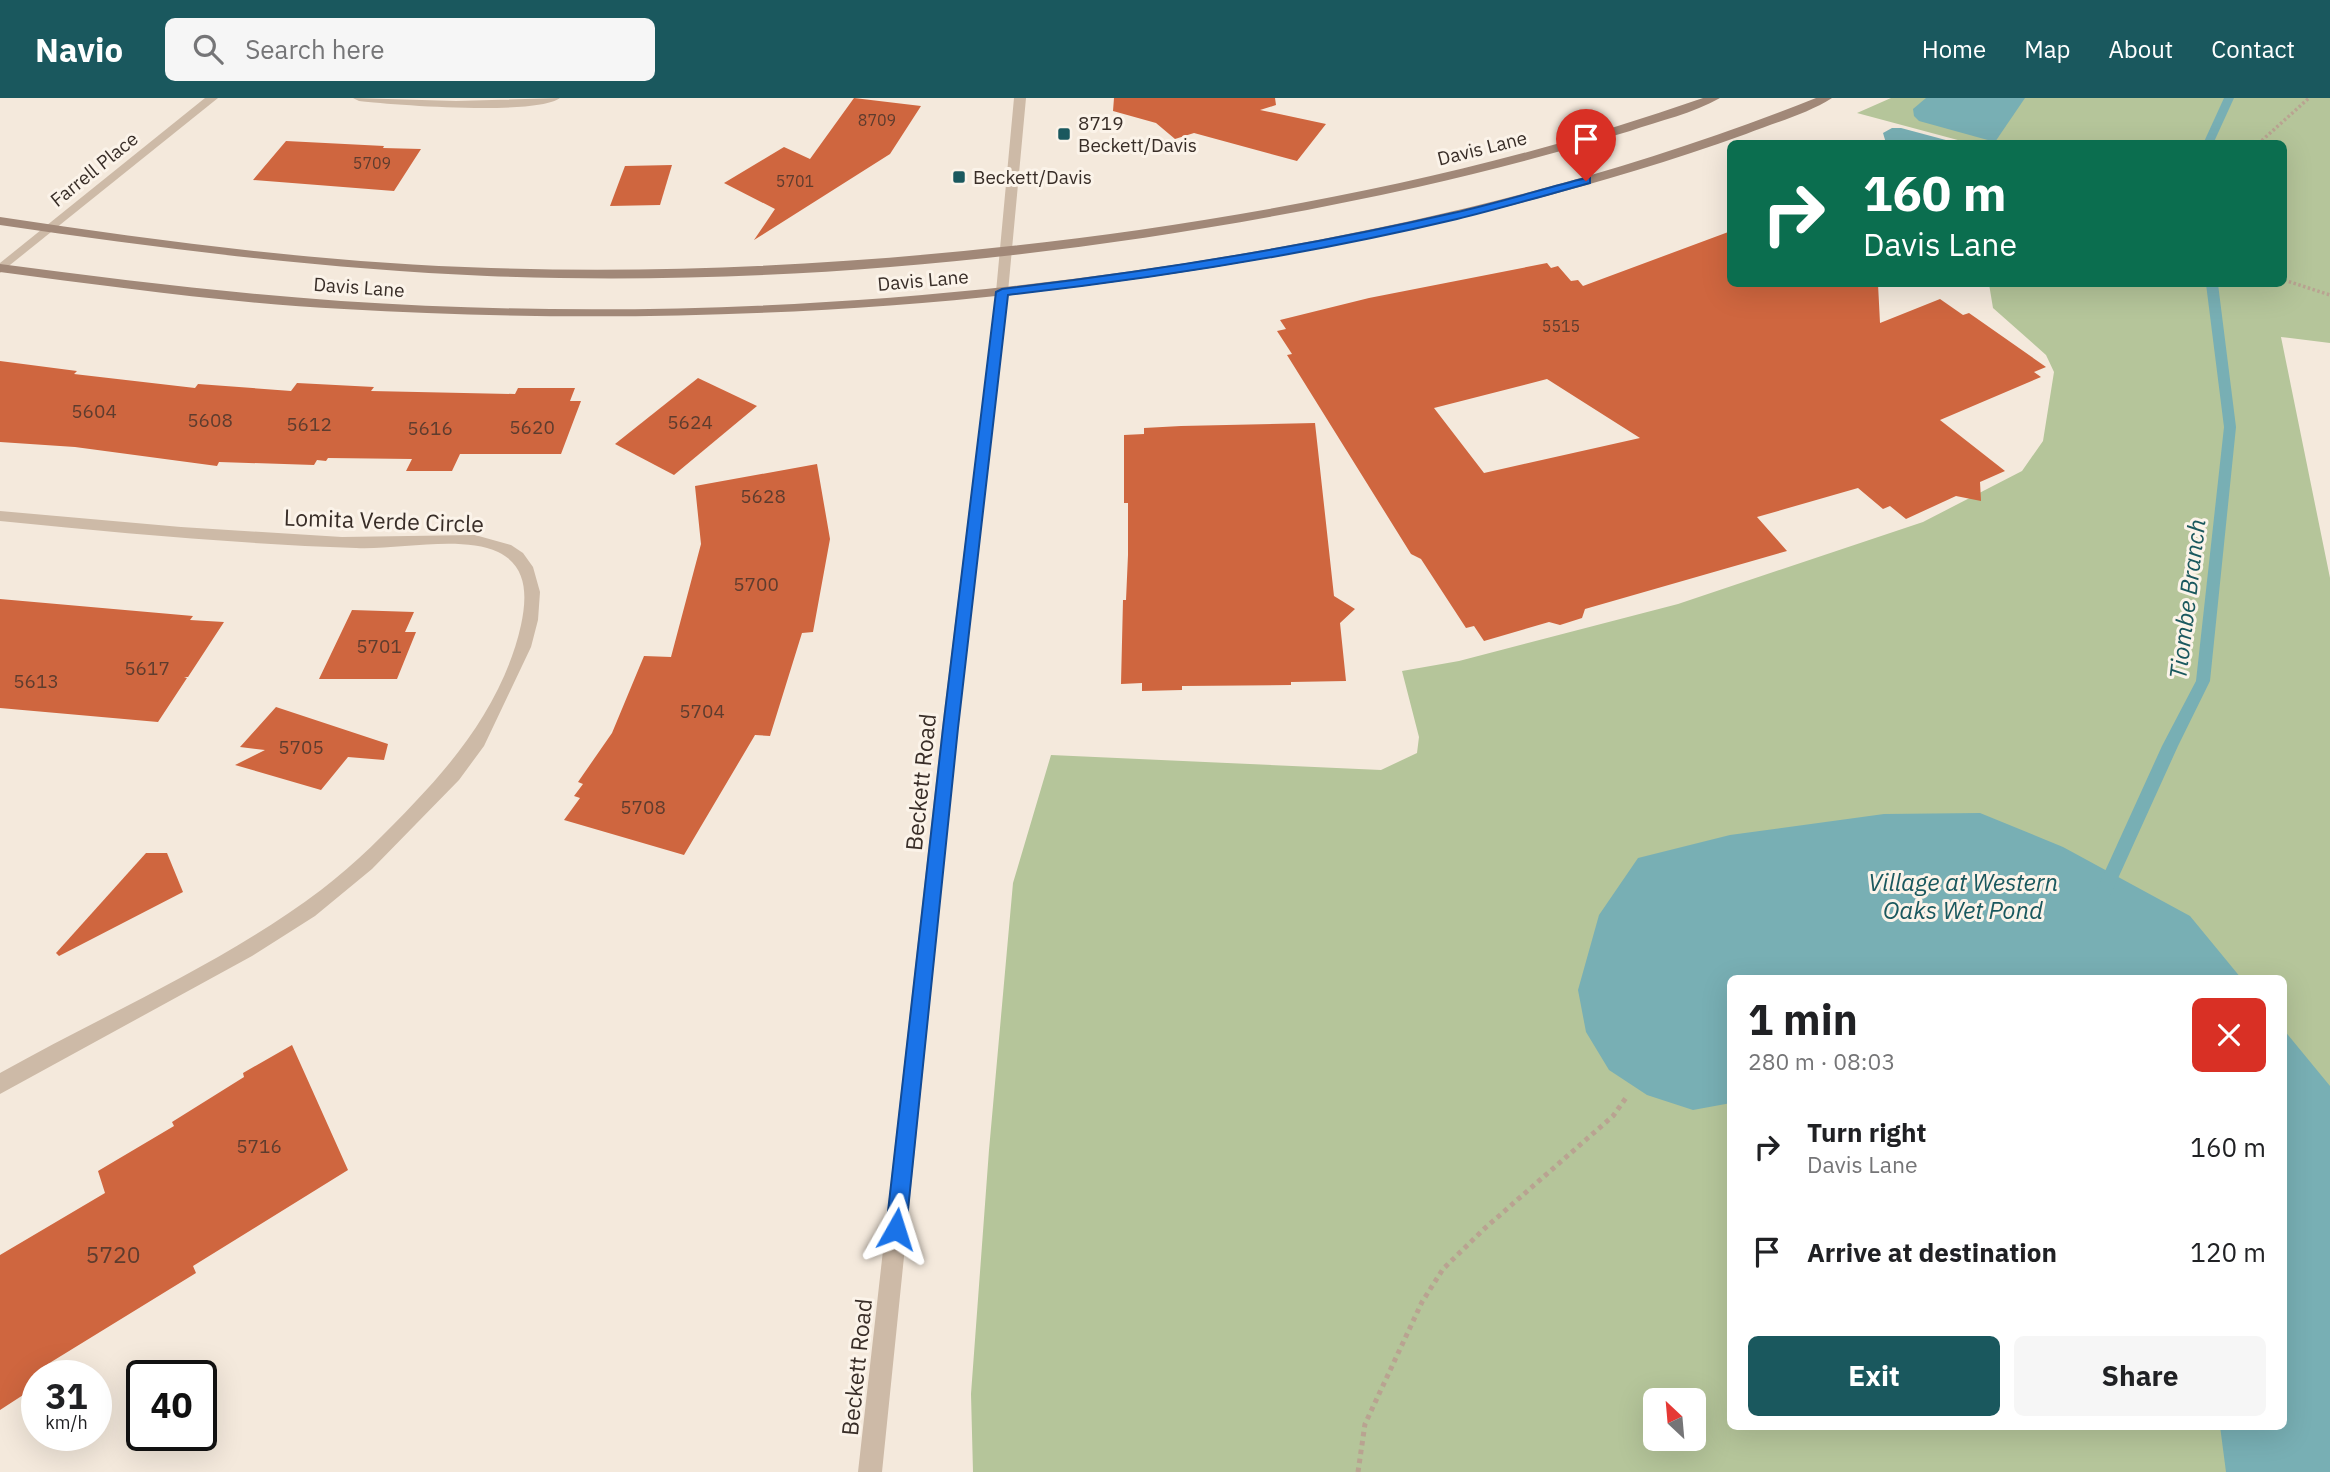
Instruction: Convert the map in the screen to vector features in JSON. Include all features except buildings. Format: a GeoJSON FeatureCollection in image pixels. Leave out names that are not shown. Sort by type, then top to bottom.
{"type":"FeatureCollection","features":[{"type":"Feature","properties":{"kind":"main road","name":"Davis Lane"},"geometry":{"type":"LineString","coordinates":[[0,221],[249,256],[392,267],[549,273],[714,271],[873,264],[1005,252],[1273,213],[1396,189],[1584,141],[1714,98]]}},
{"type":"Feature","properties":{"kind":"main road","name":"Davis Lane"},"geometry":{"type":"LineString","coordinates":[[1,268],[220,296],[400,309],[604,312],[778,308],[1002,292],[1145,275],[1311,246],[1456,216],[1680,153],[1826,98]]}},
{"type":"Feature","properties":{"kind":"street","name":"Farrell Place"},"geometry":{"type":"LineString","coordinates":[[1,268],[212,98]]}},
{"type":"Feature","properties":{"kind":"street"},"geometry":{"type":"LineString","coordinates":[[359,98],[460,103],[554,98]]}},
{"type":"Feature","properties":{"kind":"street","name":"Beckett Road"},"geometry":{"type":"LineString","coordinates":[[870,1472],[950,728],[1002,292],[1020,98]]}},
{"type":"Feature","properties":{"kind":"street","name":"Lomita Verde Circle"},"geometry":{"type":"LineString","coordinates":[[0,516],[123,530],[234,537],[381,543],[469,541],[488,544],[517,557],[525,567],[531,591],[531,607],[530,628],[521,653],[493,714],[470,752],[421,808],[348,880],[288,923],[223,963],[0,1084]]}},
{"type":"Feature","properties":{"kind":"path"},"geometry":{"type":"LineString","coordinates":[[2262,140],[2295,114],[2309,98]]}},
{"type":"Feature","properties":{"kind":"path"},"geometry":{"type":"LineString","coordinates":[[2287,281],[2330,295]]}},
{"type":"Feature","properties":{"kind":"path"},"geometry":{"type":"LineString","coordinates":[[1358,1472],[1365,1423],[1422,1302],[1443,1269],[1613,1116],[1628,1095]]}},
{"type":"Feature","properties":{"kind":"green space"},"geometry":{"type":"Polygon","coordinates":[[[1891,98],[2330,98],[2330,343],[2281,337],[2330,578],[2330,1472],[973,1472],[971,1394],[1013,883],[1051,755],[1381,770],[1417,753],[1419,737],[1402,671],[1459,661],[1678,604],[1923,522],[2022,471],[2043,441],[2054,372],[2046,355],[1993,308],[1990,287],[2287,287],[2287,140],[1958,140],[1857,113],[1891,98]]]}},
{"type":"Feature","properties":{"kind":"water"},"geometry":{"type":"Polygon","coordinates":[[[1926,98],[2025,98],[1996,140],[1919,121],[1914,116],[1913,109],[1926,98]]]}},
{"type":"Feature","properties":{"kind":"water"},"geometry":{"type":"Polygon","coordinates":[[[1892,128],[1901,128],[1946,140],[1885,140],[1883,133],[1892,128]]]}},
{"type":"Feature","properties":{"kind":"water","name":"Village at Western Oaks Wet Pond"},"geometry":{"type":"Polygon","coordinates":[[[1980,813],[2063,847],[2190,916],[2239,975],[1727,975],[1727,1104],[1693,1110],[1647,1095],[1609,1070],[1586,1032],[1578,990],[1599,915],[1638,858],[1730,835],[1884,814],[1980,813]]]}},
{"type":"Feature","properties":{"kind":"water"},"geometry":{"type":"Polygon","coordinates":[[[2287,1034],[2330,1086],[2330,1472],[2226,1472],[2221,1430],[2287,1430],[2287,1034]]]}},
{"type":"Feature","properties":{"kind":"waterway","name":"Tiombe Branch"},"geometry":{"type":"LineString","coordinates":[[2210,140],[2229,98]]}},
{"type":"Feature","properties":{"kind":"waterway","name":"Tiombe Branch"},"geometry":{"type":"LineString","coordinates":[[2104,891],[2170,746],[2203,681],[2230,427],[2212,287]]}},
{"type":"Feature","properties":{"kind":"place","name":"8719 Beckett/Davis"},"geometry":{"type":"Point","coordinates":[1064,134]}},
{"type":"Feature","properties":{"kind":"place","name":"Beckett/Davis"},"geometry":{"type":"Point","coordinates":[959,177]}},
{"type":"Feature","properties":{"kind":"route"},"geometry":{"type":"LineString","coordinates":[[896,1229],[950,728],[1002,292],[1132,277],[1311,246],[1456,216],[1586,181]]}}]}
